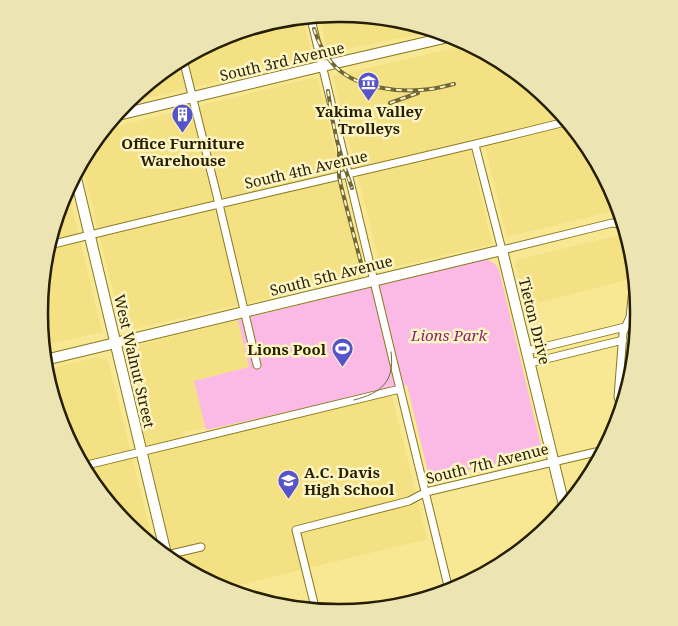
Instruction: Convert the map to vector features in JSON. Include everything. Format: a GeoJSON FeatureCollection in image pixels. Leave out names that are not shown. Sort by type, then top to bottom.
{"type":"FeatureCollection","features":[{"type":"Feature","properties":{"kind":"main road","name":"South 3rd Avenue"},"geometry":{"type":"LineString","coordinates":[[130,112],[436,40]]}},
{"type":"Feature","properties":{"kind":"main road","name":"West Walnut Street"},"geometry":{"type":"LineString","coordinates":[[78,185],[164,544]]}},
{"type":"Feature","properties":{"kind":"main road","name":"South 5th Avenue"},"geometry":{"type":"LineString","coordinates":[[52,358],[502,250]]}},
{"type":"Feature","properties":{"kind":"main road","name":"Tieton Drive"},"geometry":{"type":"LineString","coordinates":[[502,250],[562,498]]}},
{"type":"Feature","properties":{"kind":"street"},"geometry":{"type":"LineString","coordinates":[[313,24],[447,582]]}},
{"type":"Feature","properties":{"kind":"street"},"geometry":{"type":"LineString","coordinates":[[185,67],[257,365]]}},
{"type":"Feature","properties":{"kind":"street","name":"South 4th Avenue"},"geometry":{"type":"LineString","coordinates":[[57,243],[559,123]]}},
{"type":"Feature","properties":{"kind":"street","name":"Tieton Drive"},"geometry":{"type":"LineString","coordinates":[[474,145],[502,250]]}},
{"type":"Feature","properties":{"kind":"street","name":"South 5th Avenue"},"geometry":{"type":"LineString","coordinates":[[502,250],[615,223]]}},
{"type":"Feature","properties":{"kind":"street"},"geometry":{"type":"LineString","coordinates":[[618,393],[625,327],[630,322]]}},
{"type":"Feature","properties":{"kind":"street"},"geometry":{"type":"LineString","coordinates":[[527,352],[625,327]]}},
{"type":"Feature","properties":{"kind":"street"},"geometry":{"type":"LineString","coordinates":[[530,363],[623,340]]}},
{"type":"Feature","properties":{"kind":"street"},"geometry":{"type":"LineString","coordinates":[[91,464],[400,389]]}},
{"type":"Feature","properties":{"kind":"street","name":"South 7th Avenue"},"geometry":{"type":"LineString","coordinates":[[314,602],[296,530],[409,501],[426,492],[594,452]]}},
{"type":"Feature","properties":{"kind":"street"},"geometry":{"type":"LineString","coordinates":[[175,553],[201,547]]}},
{"type":"Feature","properties":{"kind":"shaded area"},"geometry":{"type":"Polygon","coordinates":[[[339,22],[377,25],[420,34],[328,53],[321,23],[339,22]]]}},
{"type":"Feature","properties":{"kind":"shaded area"},"geometry":{"type":"Polygon","coordinates":[[[305,25],[313,59],[143,99],[178,71],[194,61],[211,52],[264,32],[305,25]]]}},
{"type":"Feature","properties":{"kind":"shaded area"},"geometry":{"type":"Polygon","coordinates":[[[457,48],[467,52],[500,71],[531,95],[557,121],[591,168],[611,212],[507,237],[483,137],[468,140],[492,244],[381,270],[333,76],[457,48]]]}},
{"type":"Feature","properties":{"kind":"shaded area"},"geometry":{"type":"Polygon","coordinates":[[[312,78],[318,79],[364,272],[360,277],[129,330],[122,328],[84,173],[97,152],[117,126],[312,78]]]}},
{"type":"Feature","properties":{"kind":"shaded area"},"geometry":{"type":"Polygon","coordinates":[[[71,202],[102,332],[50,344],[48,313],[51,275],[58,238],[71,202]]]}},
{"type":"Feature","properties":{"kind":"shaded area"},"geometry":{"type":"Polygon","coordinates":[[[619,235],[627,280],[527,306],[516,266],[517,260],[619,235]]]}},
{"type":"Feature","properties":{"kind":"shaded area","name":"A.C. Davis High School"},"geometry":{"type":"Polygon","coordinates":[[[238,320],[249,367],[194,381],[206,427],[183,432],[185,445],[391,392],[427,539],[239,585],[211,574],[178,555],[171,550],[126,356],[130,347],[238,320]]]}},
{"type":"Feature","properties":{"kind":"shaded area"},"geometry":{"type":"Polygon","coordinates":[[[98,357],[108,361],[151,534],[121,505],[87,458],[64,406],[54,367],[98,357]]]}},
{"type":"Feature","properties":{"kind":"green space","name":"Lions Park"},"geometry":{"type":"Polygon","coordinates":[[[486,259],[494,263],[499,270],[542,450],[538,454],[434,478],[429,476],[407,385],[206,430],[194,381],[249,367],[238,320],[486,259]]]}},
{"type":"Feature","properties":{"kind":"tram line"},"geometry":{"type":"LineString","coordinates":[[354,400],[372,394],[384,385],[391,371],[391,352]]}},
{"type":"Feature","properties":{"kind":"railway"},"geometry":{"type":"LineString","coordinates":[[314,29],[321,47],[332,63],[352,79],[378,87],[405,90],[431,89],[454,84]]}},
{"type":"Feature","properties":{"kind":"railway"},"geometry":{"type":"LineString","coordinates":[[328,91],[337,140],[352,188]]}},
{"type":"Feature","properties":{"kind":"railway"},"geometry":{"type":"LineString","coordinates":[[390,103],[418,93]]}},
{"type":"Feature","properties":{"kind":"railway"},"geometry":{"type":"LineString","coordinates":[[339,146],[339,176],[362,267]]}},
{"type":"Feature","properties":{"kind":"place","name":"Yakima Valley Trolleys"},"geometry":{"type":"Point","coordinates":[369,102]}},
{"type":"Feature","properties":{"kind":"place","name":"Office Furniture Warehouse"},"geometry":{"type":"Point","coordinates":[183,134]}},
{"type":"Feature","properties":{"kind":"place","name":"Lions Pool"},"geometry":{"type":"Point","coordinates":[342,368]}},
{"type":"Feature","properties":{"kind":"place","name":"A.C. Davis High School"},"geometry":{"type":"Point","coordinates":[288,500]}}]}
